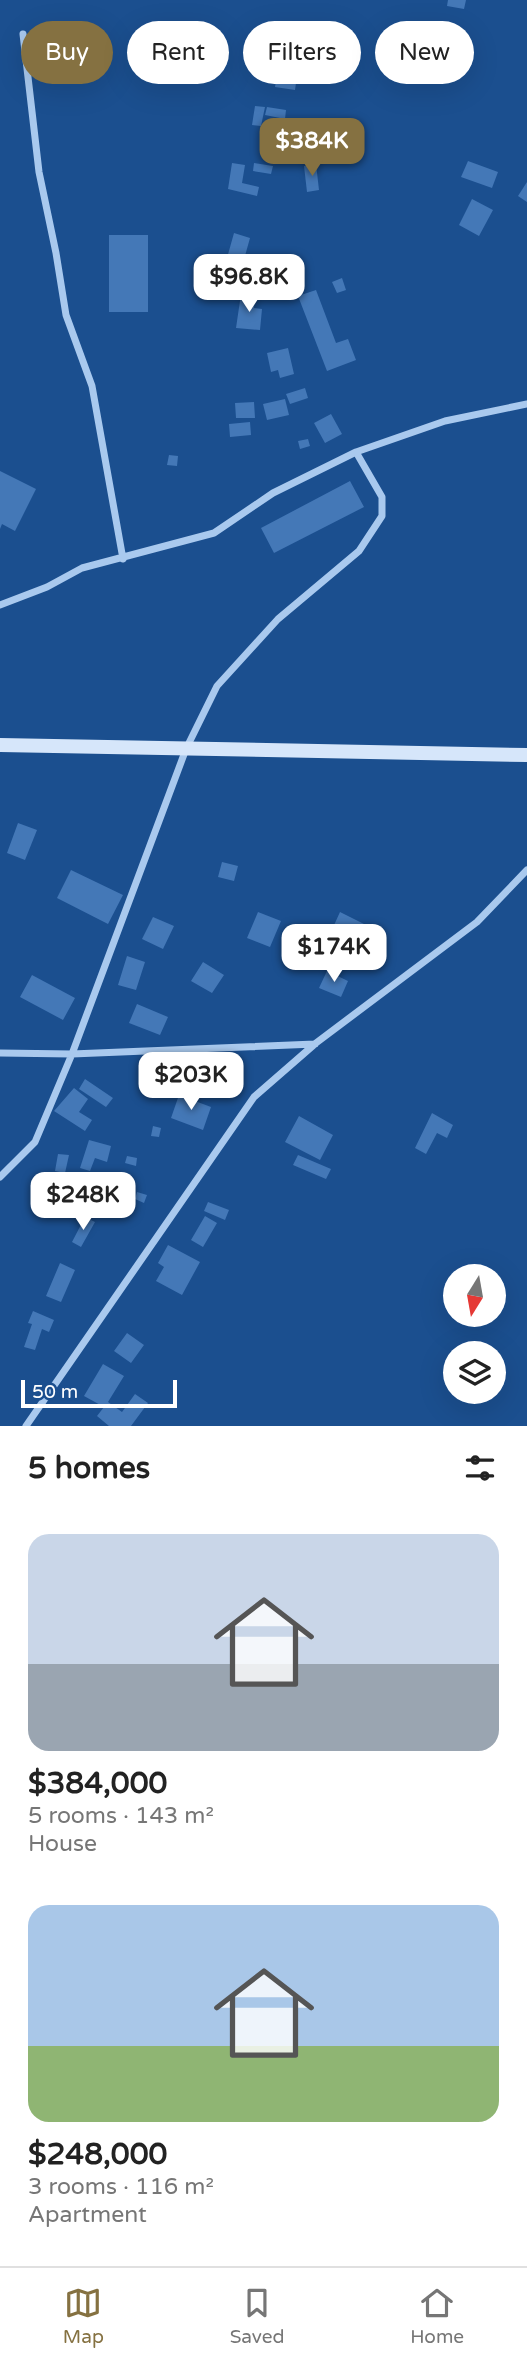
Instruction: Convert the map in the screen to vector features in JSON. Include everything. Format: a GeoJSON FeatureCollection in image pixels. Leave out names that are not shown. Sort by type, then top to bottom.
{"type":"FeatureCollection","features":[{"type":"Feature","properties":{"kind":"street"},"geometry":{"type":"LineString","coordinates":[[29,84],[39,172],[66,315],[92,386],[123,559]]}},
{"type":"Feature","properties":{"kind":"street"},"geometry":{"type":"LineString","coordinates":[[0,605],[82,568],[214,533],[273,493],[356,452],[445,421],[527,404]]}},
{"type":"Feature","properties":{"kind":"street"},"geometry":{"type":"LineString","coordinates":[[0,1177],[35,1142],[72,1054],[186,749],[217,686],[278,619],[359,551],[382,516],[382,497],[356,452]]}},
{"type":"Feature","properties":{"kind":"street"},"geometry":{"type":"LineString","coordinates":[[0,746],[527,755]]}},
{"type":"Feature","properties":{"kind":"street"},"geometry":{"type":"LineString","coordinates":[[26,1426],[254,1097],[316,1044],[477,922],[527,870]]}},
{"type":"Feature","properties":{"kind":"street"},"geometry":{"type":"LineString","coordinates":[[0,1053],[72,1054],[316,1044]]}},
{"type":"Feature","properties":{"kind":"building"},"geometry":{"type":"Polygon","coordinates":[[[448,0],[466,0],[464,9],[447,6],[448,0]]]}},
{"type":"Feature","properties":{"kind":"building"},"geometry":{"type":"Polygon","coordinates":[[[276,84],[296,84],[295,90],[275,87],[276,84]]]}},
{"type":"Feature","properties":{"kind":"building"},"geometry":{"type":"Polygon","coordinates":[[[255,106],[265,107],[261,126],[252,125],[255,106]]]}},
{"type":"Feature","properties":{"kind":"building"},"geometry":{"type":"Polygon","coordinates":[[[267,107],[286,110],[285,119],[265,115],[267,107]]]}},
{"type":"Feature","properties":{"kind":"building"},"geometry":{"type":"Polygon","coordinates":[[[468,161],[498,172],[492,188],[461,177],[468,161]]]}},
{"type":"Feature","properties":{"kind":"building"},"geometry":{"type":"Polygon","coordinates":[[[232,163],[245,165],[242,183],[259,187],[257,196],[228,189],[232,163]]]}},
{"type":"Feature","properties":{"kind":"building"},"geometry":{"type":"Polygon","coordinates":[[[254,163],[273,166],[271,174],[253,171],[254,163]]]}},
{"type":"Feature","properties":{"kind":"building"},"geometry":{"type":"Polygon","coordinates":[[[316,164],[319,190],[307,192],[304,166],[316,164]]]}},
{"type":"Feature","properties":{"kind":"building"},"geometry":{"type":"Polygon","coordinates":[[[527,182],[527,202],[518,196],[527,182]]]}},
{"type":"Feature","properties":{"kind":"building"},"geometry":{"type":"Polygon","coordinates":[[[472,199],[493,210],[479,236],[459,225],[472,199]]]}},
{"type":"Feature","properties":{"kind":"building"},"geometry":{"type":"Polygon","coordinates":[[[234,233],[250,238],[243,263],[227,258],[234,233]]]}},
{"type":"Feature","properties":{"kind":"building"},"geometry":{"type":"Polygon","coordinates":[[[109,235],[148,235],[148,312],[109,312],[109,235]]]}},
{"type":"Feature","properties":{"kind":"building"},"geometry":{"type":"Polygon","coordinates":[[[342,278],[346,290],[337,293],[332,282],[342,278]]]}},
{"type":"Feature","properties":{"kind":"building"},"geometry":{"type":"Polygon","coordinates":[[[316,290],[336,343],[348,339],[356,360],[327,371],[298,296],[316,290]]]}},
{"type":"Feature","properties":{"kind":"building"},"geometry":{"type":"Polygon","coordinates":[[[241,294],[255,294],[254,308],[262,309],[260,330],[236,328],[241,294]]]}},
{"type":"Feature","properties":{"kind":"building"},"geometry":{"type":"Polygon","coordinates":[[[288,348],[294,374],[280,378],[278,370],[271,372],[267,353],[288,348]]]}},
{"type":"Feature","properties":{"kind":"building"},"geometry":{"type":"Polygon","coordinates":[[[305,388],[308,398],[290,404],[286,394],[305,388]]]}},
{"type":"Feature","properties":{"kind":"building"},"geometry":{"type":"Polygon","coordinates":[[[285,399],[289,415],[267,420],[263,404],[285,399]]]}},
{"type":"Feature","properties":{"kind":"building"},"geometry":{"type":"Polygon","coordinates":[[[254,402],[255,418],[236,418],[235,403],[254,402]]]}},
{"type":"Feature","properties":{"kind":"building"},"geometry":{"type":"Polygon","coordinates":[[[331,414],[342,434],[325,443],[314,423],[331,414]]]}},
{"type":"Feature","properties":{"kind":"building"},"geometry":{"type":"Polygon","coordinates":[[[250,422],[251,435],[230,437],[229,424],[250,422]]]}},
{"type":"Feature","properties":{"kind":"building"},"geometry":{"type":"Polygon","coordinates":[[[308,439],[310,446],[300,449],[298,441],[308,439]]]}},
{"type":"Feature","properties":{"kind":"building"},"geometry":{"type":"Polygon","coordinates":[[[169,455],[178,456],[177,466],[167,465],[169,455]]]}},
{"type":"Feature","properties":{"kind":"building"},"geometry":{"type":"Polygon","coordinates":[[[0,471],[36,489],[15,531],[2,524],[0,529],[0,471]]]}},
{"type":"Feature","properties":{"kind":"building"},"geometry":{"type":"Polygon","coordinates":[[[350,481],[364,507],[274,553],[261,528],[350,481]]]}},
{"type":"Feature","properties":{"kind":"building"},"geometry":{"type":"Polygon","coordinates":[[[18,823],[37,830],[25,860],[7,853],[18,823]]]}},
{"type":"Feature","properties":{"kind":"building"},"geometry":{"type":"Polygon","coordinates":[[[222,862],[238,866],[234,881],[218,877],[222,862]]]}},
{"type":"Feature","properties":{"kind":"building"},"geometry":{"type":"Polygon","coordinates":[[[71,870],[123,895],[108,924],[57,898],[71,870]]]}},
{"type":"Feature","properties":{"kind":"building"},"geometry":{"type":"Polygon","coordinates":[[[258,912],[281,921],[270,947],[247,938],[258,912]]]}},
{"type":"Feature","properties":{"kind":"building"},"geometry":{"type":"Polygon","coordinates":[[[340,912],[364,924],[354,945],[330,934],[340,912]]]}},
{"type":"Feature","properties":{"kind":"building"},"geometry":{"type":"Polygon","coordinates":[[[153,917],[174,926],[163,949],[142,939],[153,917]]]}},
{"type":"Feature","properties":{"kind":"building"},"geometry":{"type":"Polygon","coordinates":[[[127,956],[145,962],[136,990],[118,985],[127,956]]]}},
{"type":"Feature","properties":{"kind":"building"},"geometry":{"type":"Polygon","coordinates":[[[203,962],[224,975],[212,993],[191,981],[203,962]]]}},
{"type":"Feature","properties":{"kind":"building"},"geometry":{"type":"Polygon","coordinates":[[[327,971],[348,981],[341,997],[319,988],[327,971]]]}},
{"type":"Feature","properties":{"kind":"building"},"geometry":{"type":"Polygon","coordinates":[[[32,975],[75,998],[63,1020],[20,997],[32,975]]]}},
{"type":"Feature","properties":{"kind":"building"},"geometry":{"type":"Polygon","coordinates":[[[137,1004],[168,1017],[160,1035],[129,1023],[137,1004]]]}},
{"type":"Feature","properties":{"kind":"building"},"geometry":{"type":"Polygon","coordinates":[[[85,1079],[113,1098],[106,1107],[79,1089],[85,1079]]]}},
{"type":"Feature","properties":{"kind":"building"},"geometry":{"type":"Polygon","coordinates":[[[74,1088],[88,1099],[79,1112],[92,1120],[85,1131],[54,1111],[74,1088]]]}},
{"type":"Feature","properties":{"kind":"building"},"geometry":{"type":"Polygon","coordinates":[[[179,1095],[211,1107],[203,1130],[171,1118],[179,1095]]]}},
{"type":"Feature","properties":{"kind":"building"},"geometry":{"type":"Polygon","coordinates":[[[432,1113],[453,1125],[447,1138],[437,1133],[426,1154],[415,1148],[432,1113]]]}},
{"type":"Feature","properties":{"kind":"building"},"geometry":{"type":"Polygon","coordinates":[[[299,1116],[333,1135],[320,1160],[285,1142],[299,1116]]]}},
{"type":"Feature","properties":{"kind":"building"},"geometry":{"type":"Polygon","coordinates":[[[153,1126],[161,1128],[159,1137],[151,1136],[153,1126]]]}},
{"type":"Feature","properties":{"kind":"building"},"geometry":{"type":"Polygon","coordinates":[[[89,1140],[111,1146],[107,1162],[95,1158],[90,1171],[80,1168],[89,1140]]]}},
{"type":"Feature","properties":{"kind":"building"},"geometry":{"type":"Polygon","coordinates":[[[58,1154],[69,1155],[65,1173],[55,1171],[58,1154]]]}},
{"type":"Feature","properties":{"kind":"building"},"geometry":{"type":"Polygon","coordinates":[[[298,1155],[331,1169],[326,1179],[293,1165],[298,1155]]]}},
{"type":"Feature","properties":{"kind":"building"},"geometry":{"type":"Polygon","coordinates":[[[127,1156],[137,1158],[136,1166],[125,1163],[127,1156]]]}},
{"type":"Feature","properties":{"kind":"building"},"geometry":{"type":"Polygon","coordinates":[[[108,1190],[121,1194],[115,1214],[101,1210],[108,1190]]]}},
{"type":"Feature","properties":{"kind":"building"},"geometry":{"type":"Polygon","coordinates":[[[77,1191],[101,1195],[99,1210],[75,1205],[77,1191]]]}},
{"type":"Feature","properties":{"kind":"building"},"geometry":{"type":"Polygon","coordinates":[[[137,1192],[147,1195],[144,1203],[135,1199],[137,1192]]]}},
{"type":"Feature","properties":{"kind":"building"},"geometry":{"type":"Polygon","coordinates":[[[208,1202],[229,1210],[225,1220],[204,1211],[208,1202]]]}},
{"type":"Feature","properties":{"kind":"building"},"geometry":{"type":"Polygon","coordinates":[[[205,1216],[217,1223],[203,1247],[191,1240],[205,1216]]]}},
{"type":"Feature","properties":{"kind":"building"},"geometry":{"type":"Polygon","coordinates":[[[85,1217],[95,1222],[81,1247],[72,1242],[85,1217]]]}},
{"type":"Feature","properties":{"kind":"building"},"geometry":{"type":"Polygon","coordinates":[[[168,1245],[200,1262],[182,1295],[156,1281],[164,1267],[158,1263],[168,1245]]]}},
{"type":"Feature","properties":{"kind":"building"},"geometry":{"type":"Polygon","coordinates":[[[60,1263],[75,1270],[61,1302],[46,1296],[60,1263]]]}},
{"type":"Feature","properties":{"kind":"building"},"geometry":{"type":"Polygon","coordinates":[[[33,1311],[54,1320],[49,1332],[42,1329],[35,1350],[24,1347],[32,1324],[28,1323],[33,1311]]]}},
{"type":"Feature","properties":{"kind":"building"},"geometry":{"type":"Polygon","coordinates":[[[127,1333],[144,1345],[131,1363],[114,1351],[127,1333]]]}},
{"type":"Feature","properties":{"kind":"building"},"geometry":{"type":"Polygon","coordinates":[[[103,1364],[124,1376],[108,1402],[122,1412],[135,1394],[148,1403],[131,1426],[109,1426],[97,1416],[104,1407],[84,1396],[103,1364]]]}}]}
